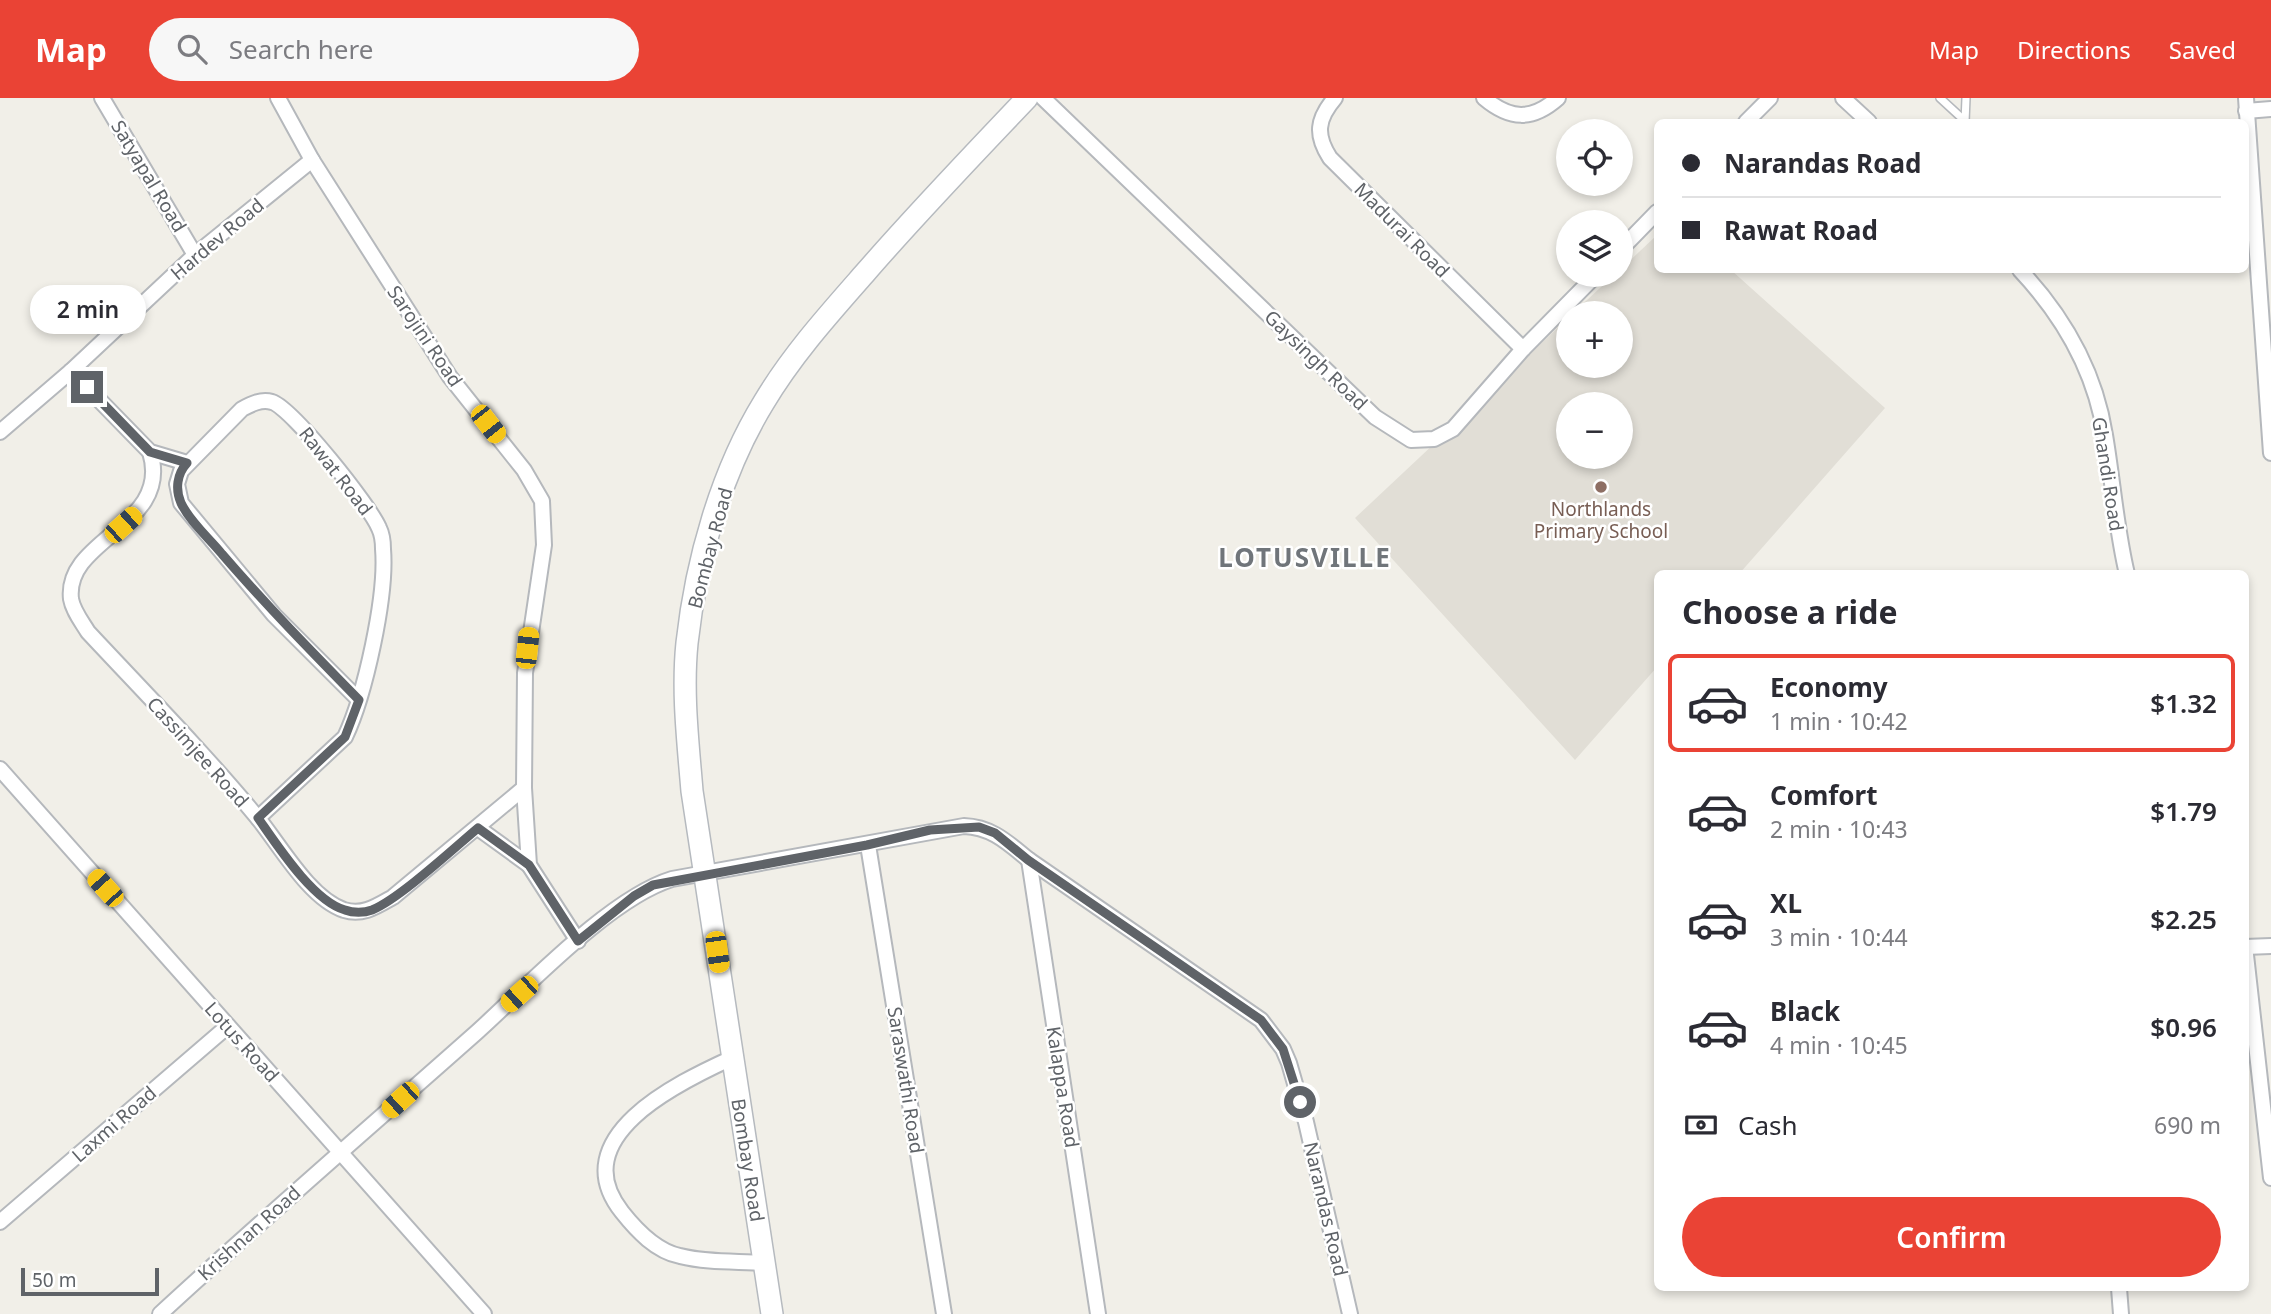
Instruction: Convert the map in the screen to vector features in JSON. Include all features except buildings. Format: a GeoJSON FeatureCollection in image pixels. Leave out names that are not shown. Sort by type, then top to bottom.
{"type":"FeatureCollection","features":[{"type":"Feature","properties":{"kind":"street","name":"Satyapal Road"},"geometry":{"type":"LineString","coordinates":[[102,98],[195,255]]}},
{"type":"Feature","properties":{"kind":"street","name":"Sarojini Road"},"geometry":{"type":"LineString","coordinates":[[278,98],[312,160],[450,377],[535,485],[542,501],[544,545],[525,673],[524,788],[529,865],[578,941]]}},
{"type":"Feature","properties":{"kind":"street","name":"Bombay Road"},"geometry":{"type":"LineString","coordinates":[[772,1314],[691,779],[685,706],[687,643],[699,575],[716,510],[736,460],[763,403],[799,349],[907,225],[1027,98]]}},
{"type":"Feature","properties":{"kind":"street","name":"Gaysingh Road"},"geometry":{"type":"LineString","coordinates":[[1043,98],[1375,417],[1396,433],[1421,441],[1434,439],[1453,429],[1522,349],[1584,287]]}},
{"type":"Feature","properties":{"kind":"street","name":"Madurai Road"},"geometry":{"type":"LineString","coordinates":[[1335,98],[1320,123],[1318,135],[1330,158],[1522,349]]}},
{"type":"Feature","properties":{"kind":"street"},"geometry":{"type":"LineString","coordinates":[[1484,98],[1503,112],[1518,117],[1546,108],[1558,98]]}},
{"type":"Feature","properties":{"kind":"street"},"geometry":{"type":"LineString","coordinates":[[1749,119],[1770,98]]}},
{"type":"Feature","properties":{"kind":"street"},"geometry":{"type":"LineString","coordinates":[[1843,98],[1866,119]]}},
{"type":"Feature","properties":{"kind":"street"},"geometry":{"type":"LineString","coordinates":[[2246,104],[2271,109]]}},
{"type":"Feature","properties":{"kind":"street"},"geometry":{"type":"LineString","coordinates":[[2249,133],[2266,298],[2271,453]]}},
{"type":"Feature","properties":{"kind":"street","name":"Hardev Road"},"geometry":{"type":"LineString","coordinates":[[0,432],[71,371],[195,255],[312,160]]}},
{"type":"Feature","properties":{"kind":"street"},"geometry":{"type":"LineString","coordinates":[[1633,237],[1654,215]]}},
{"type":"Feature","properties":{"kind":"street","name":"Ghandi Road"},"geometry":{"type":"LineString","coordinates":[[2023,273],[2058,313],[2091,381],[2105,434],[2115,521],[2126,570]]}},
{"type":"Feature","properties":{"kind":"street"},"geometry":{"type":"LineString","coordinates":[[71,371],[150,452],[187,463],[177,484],[181,503],[194,521],[274,615],[359,700]]}},
{"type":"Feature","properties":{"kind":"street","name":"Rawat Road"},"geometry":{"type":"LineString","coordinates":[[187,463],[242,410],[253,403],[275,403],[296,420],[370,512],[379,528],[384,561],[370,654],[359,700],[345,737],[258,818]]}},
{"type":"Feature","properties":{"kind":"street","name":"Cassimjee Road"},"geometry":{"type":"LineString","coordinates":[[150,452],[154,465],[149,492],[138,512],[79,567],[74,576],[71,599],[88,632],[258,818],[291,863],[319,892],[334,905],[358,912],[371,910],[393,897],[524,788]]}},
{"type":"Feature","properties":{"kind":"street","name":"Lotus Road"},"geometry":{"type":"LineString","coordinates":[[0,769],[484,1314]]}},
{"type":"Feature","properties":{"kind":"street","name":"Narandas Road"},"geometry":{"type":"LineString","coordinates":[[578,941],[634,896],[653,885],[867,845],[930,830],[979,827],[995,833],[1028,860],[1261,1020],[1283,1049],[1306,1122],[1350,1314]]}},
{"type":"Feature","properties":{"kind":"street"},"geometry":{"type":"LineString","coordinates":[[478,828],[529,865]]}},
{"type":"Feature","properties":{"kind":"street","name":"Saraswathi Road"},"geometry":{"type":"LineString","coordinates":[[867,845],[944,1314]]}},
{"type":"Feature","properties":{"kind":"street","name":"Kalappa Road"},"geometry":{"type":"LineString","coordinates":[[1028,860],[1098,1314]]}},
{"type":"Feature","properties":{"kind":"street","name":"Krishnan Road"},"geometry":{"type":"LineString","coordinates":[[160,1314],[274,1209],[341,1153],[578,941]]}},
{"type":"Feature","properties":{"kind":"street"},"geometry":{"type":"LineString","coordinates":[[2249,947],[2271,946]]}},
{"type":"Feature","properties":{"kind":"street"},"geometry":{"type":"LineString","coordinates":[[2249,983],[2271,1178]]}},
{"type":"Feature","properties":{"kind":"street","name":"Laxmi Road"},"geometry":{"type":"LineString","coordinates":[[0,1222],[228,1027]]}},
{"type":"Feature","properties":{"kind":"street"},"geometry":{"type":"LineString","coordinates":[[732,1058],[692,1076],[643,1109],[624,1126],[607,1154],[606,1182],[612,1199],[627,1219],[660,1248],[678,1256],[705,1260],[765,1263]]}},
{"type":"Feature","properties":{"kind":"street"},"geometry":{"type":"LineString","coordinates":[[2119,1291],[2121,1314]]}},
{"type":"Feature","properties":{"kind":"lane"},"geometry":{"type":"LineString","coordinates":[[1940,98],[1962,119]]}},
{"type":"Feature","properties":{"kind":"lane"},"geometry":{"type":"LineString","coordinates":[[1965,119],[1966,98]]}},
{"type":"Feature","properties":{"kind":"shaded area","name":"Northlands Primary School"},"geometry":{"type":"Polygon","coordinates":[[[1654,238],[1654,273],[1734,273],[1885,408],[1743,570],[1654,570],[1654,670],[1575,760],[1355,518],[1556,329],[1556,378],[1633,378],[1633,301],[1586,301],[1601,287],[1633,287],[1633,258],[1654,238]]]}},
{"type":"Feature","properties":{"kind":"place","name":"Northlands Primary School"},"geometry":{"type":"Point","coordinates":[1601,487]}},
{"type":"Feature","properties":{"kind":"district","name":"LOTUSVILLE"},"geometry":{"type":"Point","coordinates":[1305,558]}},
{"type":"Feature","properties":{"kind":"route"},"geometry":{"type":"LineString","coordinates":[[87,387],[150,452],[187,463],[177,484],[181,503],[194,521],[274,615],[359,700],[345,737],[258,818],[291,863],[334,905],[358,912],[371,910],[393,897],[478,828],[529,865],[578,941],[634,896],[653,885],[672,879],[867,845],[930,830],[979,827],[995,833],[1028,860],[1261,1020],[1283,1049],[1300,1102]]}}]}
